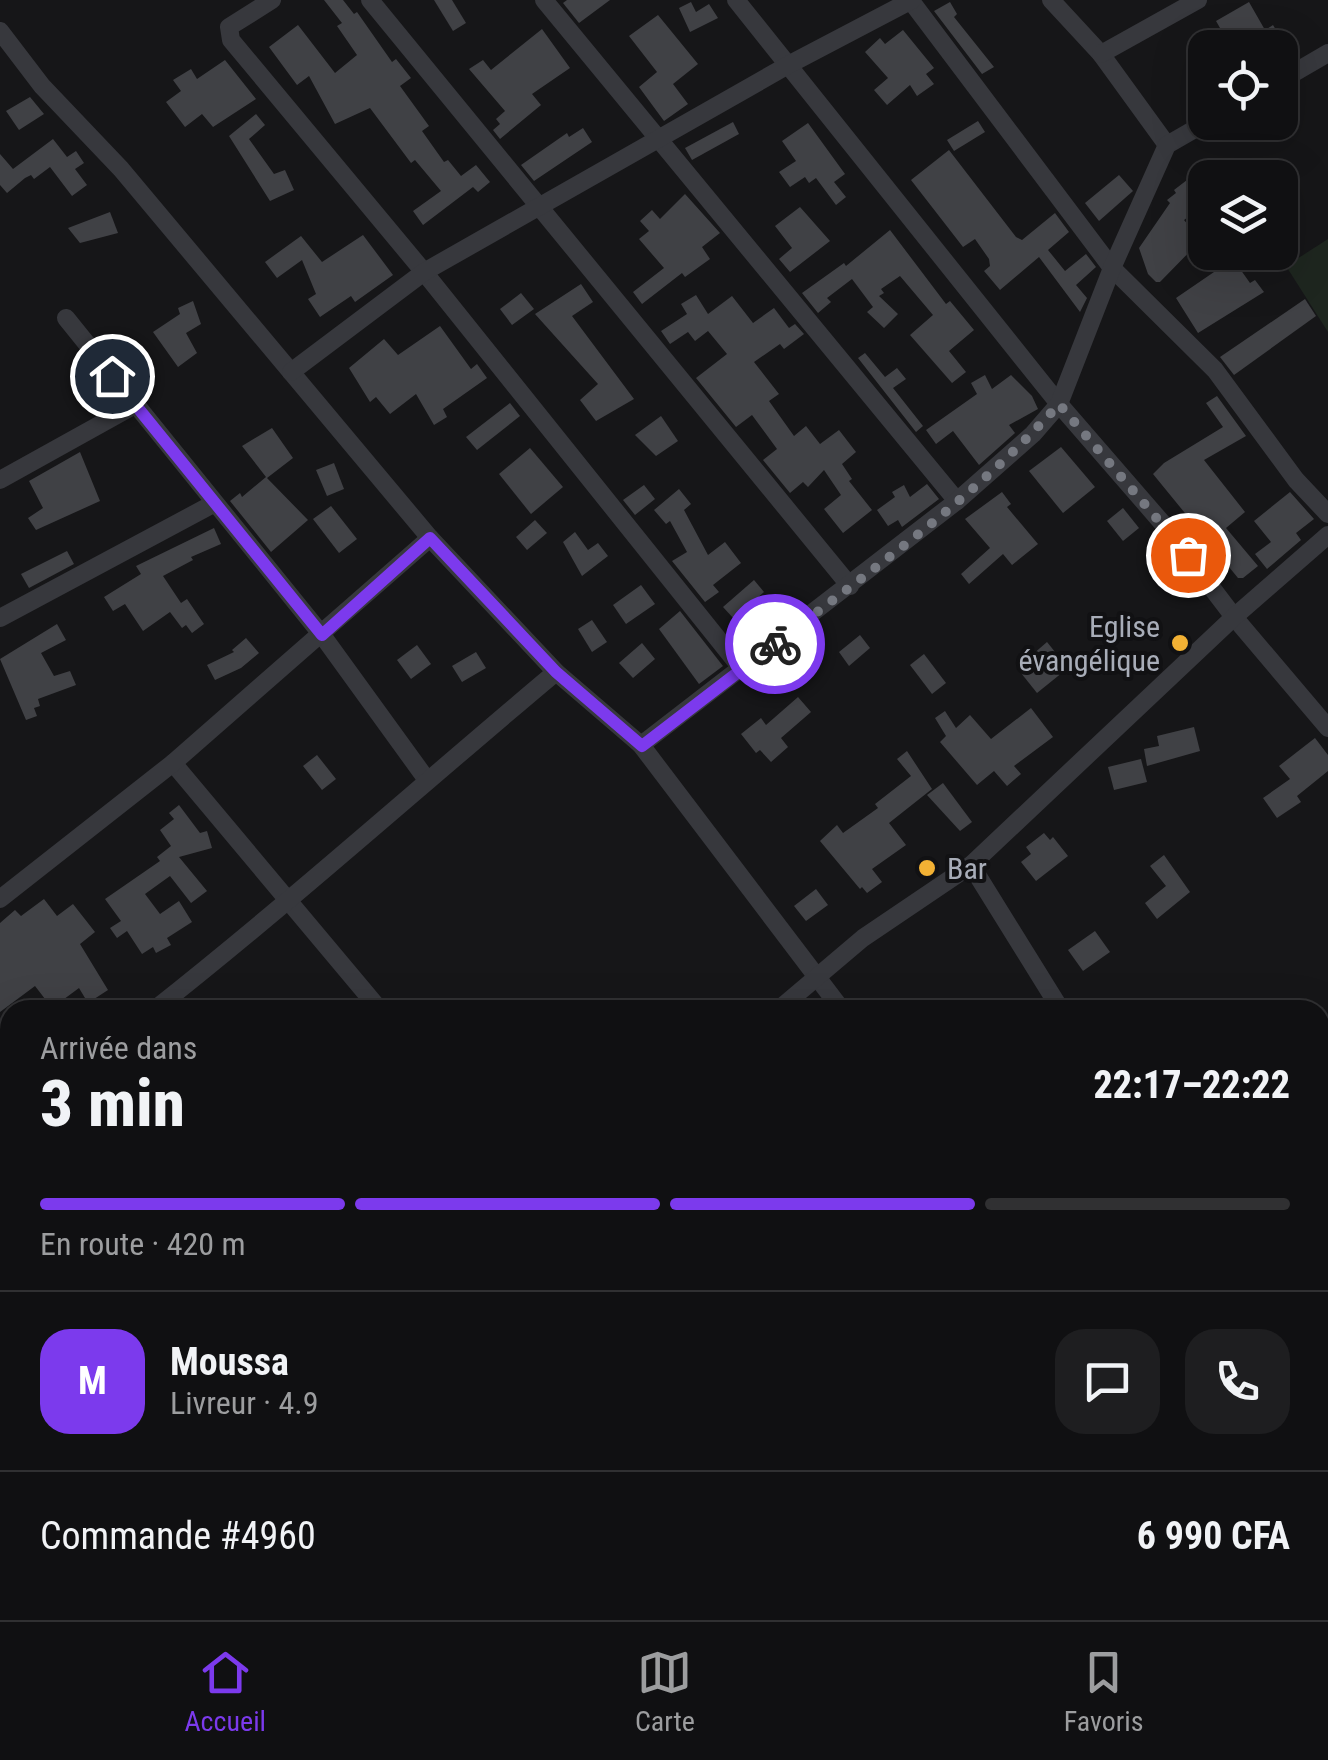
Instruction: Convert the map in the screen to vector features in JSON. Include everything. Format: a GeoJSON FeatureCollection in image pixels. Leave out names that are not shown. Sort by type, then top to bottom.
{"type":"FeatureCollection","features":[{"type":"Feature","properties":{"kind":"street"},"geometry":{"type":"LineString","coordinates":[[272,0],[229,27],[232,40],[424,272],[742,669]]}},
{"type":"Feature","properties":{"kind":"street"},"geometry":{"type":"LineString","coordinates":[[370,0],[850,586]]}},
{"type":"Feature","properties":{"kind":"street"},"geometry":{"type":"LineString","coordinates":[[544,0],[957,501]]}},
{"type":"Feature","properties":{"kind":"street"},"geometry":{"type":"LineString","coordinates":[[736,0],[1059,404],[1164,525],[1234,617],[1328,728]]}},
{"type":"Feature","properties":{"kind":"street"},"geometry":{"type":"LineString","coordinates":[[291,372],[424,272],[889,4],[912,0],[1112,268],[1215,370],[1296,480],[1328,514]]}},
{"type":"Feature","properties":{"kind":"street"},"geometry":{"type":"LineString","coordinates":[[1051,0],[1101,54],[1167,145]]}},
{"type":"Feature","properties":{"kind":"street"},"geometry":{"type":"LineString","coordinates":[[1101,54],[1198,0]]}},
{"type":"Feature","properties":{"kind":"street"},"geometry":{"type":"LineString","coordinates":[[0,31],[42,86],[122,169],[430,538],[556,672],[642,746],[834,1000]]}},
{"type":"Feature","properties":{"kind":"street"},"geometry":{"type":"LineString","coordinates":[[1298,70],[1328,53]]}},
{"type":"Feature","properties":{"kind":"street"},"geometry":{"type":"LineString","coordinates":[[642,746],[957,501],[1033,434],[1059,404],[1112,268],[1167,145],[1188,133]]}},
{"type":"Feature","properties":{"kind":"street"},"geometry":{"type":"LineString","coordinates":[[66,318],[322,635],[427,780]]}},
{"type":"Feature","properties":{"kind":"street"},"geometry":{"type":"LineString","coordinates":[[3,472],[135,405]]}},
{"type":"Feature","properties":{"kind":"street"},"geometry":{"type":"LineString","coordinates":[[0,618],[214,504]]}},
{"type":"Feature","properties":{"kind":"street"},"geometry":{"type":"LineString","coordinates":[[788,1000],[814,975],[972,865],[1234,617],[1328,535]]}},
{"type":"Feature","properties":{"kind":"street"},"geometry":{"type":"LineString","coordinates":[[0,899],[172,762],[430,538]]}},
{"type":"Feature","properties":{"kind":"street"},"geometry":{"type":"LineString","coordinates":[[167,1000],[289,903],[556,672]]}},
{"type":"Feature","properties":{"kind":"street"},"geometry":{"type":"LineString","coordinates":[[172,762],[371,1000]]}},
{"type":"Feature","properties":{"kind":"street"},"geometry":{"type":"LineString","coordinates":[[972,865],[1055,1000]]}},
{"type":"Feature","properties":{"kind":"shaded area"},"geometry":{"type":"Polygon","coordinates":[[[1328,239],[1328,332],[1289,270],[1298,270],[1298,258],[1328,239]]]}},
{"type":"Feature","properties":{"kind":"building"},"geometry":{"type":"Polygon","coordinates":[[[324,0],[343,0],[354,14],[357,12],[392,62],[396,59],[411,78],[400,86],[429,126],[422,131],[444,162],[448,160],[461,176],[476,165],[490,182],[478,192],[473,187],[423,225],[413,211],[441,191],[415,160],[411,163],[370,108],[335,124],[309,76],[297,85],[269,47],[298,25],[335,73],[357,55],[337,26],[342,23],[324,0]]]}},
{"type":"Feature","properties":{"kind":"building"},"geometry":{"type":"Polygon","coordinates":[[[434,0],[452,0],[466,23],[453,31],[434,0]]]}},
{"type":"Feature","properties":{"kind":"building"},"geometry":{"type":"Polygon","coordinates":[[[610,0],[579,23],[563,3],[610,0]]]}},
{"type":"Feature","properties":{"kind":"building"},"geometry":{"type":"Polygon","coordinates":[[[691,2],[696,12],[709,4],[718,18],[690,32],[679,8],[691,2]]]}},
{"type":"Feature","properties":{"kind":"building"},"geometry":{"type":"Polygon","coordinates":[[[950,2],[957,14],[954,17],[994,67],[982,74],[934,11],[950,2]]]}},
{"type":"Feature","properties":{"kind":"building"},"geometry":{"type":"Polygon","coordinates":[[[1249,2],[1265,30],[1221,30],[1216,21],[1249,2]]]}},
{"type":"Feature","properties":{"kind":"building"},"geometry":{"type":"Polygon","coordinates":[[[658,15],[698,64],[673,84],[688,104],[664,121],[639,87],[657,72],[629,36],[658,15]]]}},
{"type":"Feature","properties":{"kind":"building"},"geometry":{"type":"Polygon","coordinates":[[[542,29],[570,68],[532,94],[541,105],[500,139],[493,130],[500,124],[496,119],[505,111],[469,69],[483,60],[491,70],[542,29]]]}},
{"type":"Feature","properties":{"kind":"building"},"geometry":{"type":"Polygon","coordinates":[[[903,30],[934,68],[926,74],[934,84],[917,96],[910,85],[887,105],[874,90],[888,78],[865,52],[880,38],[885,44],[903,30]]]}},
{"type":"Feature","properties":{"kind":"building"},"geometry":{"type":"Polygon","coordinates":[[[225,60],[256,99],[213,127],[202,114],[185,127],[166,102],[181,91],[173,80],[191,69],[197,79],[225,60]]]}},
{"type":"Feature","properties":{"kind":"building"},"geometry":{"type":"Polygon","coordinates":[[[30,97],[44,114],[19,130],[6,111],[30,97]]]}},
{"type":"Feature","properties":{"kind":"building"},"geometry":{"type":"Polygon","coordinates":[[[256,114],[265,125],[249,139],[274,174],[285,170],[294,190],[270,201],[229,136],[256,114]]]}},
{"type":"Feature","properties":{"kind":"building"},"geometry":{"type":"Polygon","coordinates":[[[978,121],[985,132],[954,151],[947,140],[978,121]]]}},
{"type":"Feature","properties":{"kind":"building"},"geometry":{"type":"Polygon","coordinates":[[[733,122],[739,134],[692,160],[685,148],[733,122]]]}},
{"type":"Feature","properties":{"kind":"building"},"geometry":{"type":"Polygon","coordinates":[[[808,123],[845,174],[834,182],[846,197],[836,205],[816,178],[809,183],[805,177],[790,187],[779,172],[796,161],[782,141],[808,123]]]}},
{"type":"Feature","properties":{"kind":"building"},"geometry":{"type":"Polygon","coordinates":[[[583,128],[592,142],[534,181],[521,165],[567,133],[569,137],[583,128]]]}},
{"type":"Feature","properties":{"kind":"building"},"geometry":{"type":"Polygon","coordinates":[[[53,139],[67,157],[76,151],[84,163],[75,169],[87,185],[72,196],[50,167],[34,179],[31,175],[25,178],[7,193],[0,185],[0,154],[13,169],[53,139]]]}},
{"type":"Feature","properties":{"kind":"building"},"geometry":{"type":"Polygon","coordinates":[[[949,150],[1016,237],[1022,240],[1055,213],[1069,232],[1048,250],[1065,271],[1086,254],[1096,267],[1076,285],[1087,298],[1080,312],[1039,257],[1000,290],[984,271],[990,266],[989,259],[975,239],[963,247],[911,180],[949,150]]]}},
{"type":"Feature","properties":{"kind":"building"},"geometry":{"type":"Polygon","coordinates":[[[1119,175],[1133,191],[1099,221],[1085,203],[1119,175]]]}},
{"type":"Feature","properties":{"kind":"building"},"geometry":{"type":"Polygon","coordinates":[[[1188,181],[1188,217],[1184,220],[1188,225],[1188,253],[1156,282],[1148,274],[1139,248],[1170,203],[1167,200],[1176,193],[1174,190],[1188,181]]]}},
{"type":"Feature","properties":{"kind":"building"},"geometry":{"type":"Polygon","coordinates":[[[685,194],[720,233],[702,247],[710,259],[685,277],[682,273],[642,304],[633,292],[664,268],[639,239],[649,231],[640,221],[652,210],[660,219],[685,194]]]}},
{"type":"Feature","properties":{"kind":"building"},"geometry":{"type":"Polygon","coordinates":[[[800,207],[830,241],[790,272],[779,259],[792,248],[775,226],[800,207]]]}},
{"type":"Feature","properties":{"kind":"building"},"geometry":{"type":"Polygon","coordinates":[[[110,212],[118,233],[80,243],[68,228],[110,212]]]}},
{"type":"Feature","properties":{"kind":"building"},"geometry":{"type":"Polygon","coordinates":[[[890,230],[946,304],[950,301],[974,330],[949,351],[966,372],[952,383],[910,335],[933,315],[900,276],[881,289],[884,293],[879,296],[898,314],[884,328],[867,312],[873,307],[852,279],[827,298],[831,302],[818,313],[802,293],[844,263],[846,266],[890,230]]]}},
{"type":"Feature","properties":{"kind":"building"},"geometry":{"type":"Polygon","coordinates":[[[363,235],[393,275],[355,302],[351,296],[320,317],[308,299],[316,294],[302,260],[277,278],[265,262],[301,236],[322,262],[363,235]]]}},
{"type":"Feature","properties":{"kind":"building"},"geometry":{"type":"Polygon","coordinates":[[[1217,270],[1241,270],[1250,283],[1255,280],[1264,292],[1198,333],[1176,298],[1217,270]]]}},
{"type":"Feature","properties":{"kind":"building"},"geometry":{"type":"Polygon","coordinates":[[[581,284],[593,302],[572,316],[634,399],[596,421],[580,400],[598,384],[535,314],[581,284]]]}},
{"type":"Feature","properties":{"kind":"building"},"geometry":{"type":"Polygon","coordinates":[[[521,293],[534,309],[512,325],[500,309],[521,293]]]}},
{"type":"Feature","properties":{"kind":"building"},"geometry":{"type":"Polygon","coordinates":[[[696,295],[708,314],[732,296],[753,323],[774,308],[789,328],[795,324],[804,334],[784,349],[780,344],[754,362],[779,394],[769,401],[794,436],[806,426],[820,444],[839,430],[856,452],[842,464],[852,479],[849,481],[872,510],[843,533],[824,509],[841,495],[824,470],[808,487],[803,482],[790,493],[763,460],[777,449],[752,415],[736,427],[696,378],[727,354],[708,331],[695,341],[688,332],[670,344],[661,331],[687,314],[681,304],[696,295]]]}},
{"type":"Feature","properties":{"kind":"building"},"geometry":{"type":"Polygon","coordinates":[[[1305,299],[1316,316],[1234,375],[1220,357],[1305,299]]]}},
{"type":"Feature","properties":{"kind":"building"},"geometry":{"type":"Polygon","coordinates":[[[193,301],[201,324],[186,333],[197,353],[178,367],[153,332],[180,314],[178,308],[193,301]]]}},
{"type":"Feature","properties":{"kind":"building"},"geometry":{"type":"Polygon","coordinates":[[[440,326],[471,369],[477,364],[487,378],[443,409],[447,417],[434,425],[416,394],[390,414],[376,397],[370,402],[349,368],[384,339],[398,355],[440,326]]]}},
{"type":"Feature","properties":{"kind":"building"},"geometry":{"type":"Polygon","coordinates":[[[865,353],[885,377],[897,368],[906,379],[893,388],[923,426],[916,432],[858,358],[865,353]]]}},
{"type":"Feature","properties":{"kind":"building"},"geometry":{"type":"Polygon","coordinates":[[[985,375],[992,389],[1011,375],[1032,396],[1038,409],[1009,425],[1015,433],[979,465],[953,431],[936,444],[926,430],[977,394],[971,383],[985,375]]]}},
{"type":"Feature","properties":{"kind":"building"},"geometry":{"type":"Polygon","coordinates":[[[1217,396],[1246,436],[1204,460],[1245,512],[1226,528],[1258,566],[1243,578],[1238,578],[1153,474],[1164,463],[1223,427],[1206,403],[1217,396]]]}},
{"type":"Feature","properties":{"kind":"building"},"geometry":{"type":"Polygon","coordinates":[[[510,403],[520,416],[477,450],[466,437],[510,403]]]}},
{"type":"Feature","properties":{"kind":"building"},"geometry":{"type":"Polygon","coordinates":[[[661,416],[678,441],[656,456],[635,435],[661,416]]]}},
{"type":"Feature","properties":{"kind":"building"},"geometry":{"type":"Polygon","coordinates":[[[272,428],[293,458],[267,478],[308,520],[271,552],[230,501],[240,493],[242,497],[266,477],[242,446],[272,428]]]}},
{"type":"Feature","properties":{"kind":"building"},"geometry":{"type":"Polygon","coordinates":[[[1061,447],[1095,487],[1063,513],[1029,471],[1061,447]]]}},
{"type":"Feature","properties":{"kind":"building"},"geometry":{"type":"Polygon","coordinates":[[[530,448],[563,487],[531,514],[499,474],[530,448]]]}},
{"type":"Feature","properties":{"kind":"building"},"geometry":{"type":"Polygon","coordinates":[[[80,452],[100,501],[36,530],[28,518],[43,508],[29,481],[80,452]]]}},
{"type":"Feature","properties":{"kind":"building"},"geometry":{"type":"Polygon","coordinates":[[[334,463],[344,489],[327,496],[316,470],[334,463]]]}},
{"type":"Feature","properties":{"kind":"building"},"geometry":{"type":"Polygon","coordinates":[[[927,484],[939,499],[902,527],[898,520],[888,526],[877,510],[895,497],[892,492],[904,485],[910,497],[927,484]]]}},
{"type":"Feature","properties":{"kind":"building"},"geometry":{"type":"Polygon","coordinates":[[[644,485],[655,499],[635,515],[623,500],[644,485]]]}},
{"type":"Feature","properties":{"kind":"building"},"geometry":{"type":"Polygon","coordinates":[[[679,489],[691,504],[684,510],[708,555],[725,542],[741,563],[713,585],[719,592],[705,602],[672,561],[687,552],[670,521],[666,524],[654,510],[679,489]]]}},
{"type":"Feature","properties":{"kind":"building"},"geometry":{"type":"Polygon","coordinates":[[[1002,492],[1011,504],[1007,507],[1038,544],[1012,565],[1003,554],[969,584],[961,574],[990,548],[965,519],[1002,492]]]}},
{"type":"Feature","properties":{"kind":"building"},"geometry":{"type":"Polygon","coordinates":[[[1290,492],[1314,519],[1296,533],[1301,540],[1267,569],[1255,554],[1271,542],[1254,521],[1290,492]]]}},
{"type":"Feature","properties":{"kind":"building"},"geometry":{"type":"Polygon","coordinates":[[[331,506],[357,539],[339,553],[313,519],[331,506]]]}},
{"type":"Feature","properties":{"kind":"building"},"geometry":{"type":"Polygon","coordinates":[[[1123,508],[1139,528],[1123,541],[1107,521],[1123,508]]]}},
{"type":"Feature","properties":{"kind":"building"},"geometry":{"type":"Polygon","coordinates":[[[535,520],[547,533],[527,550],[516,537],[535,520]]]}},
{"type":"Feature","properties":{"kind":"building"},"geometry":{"type":"Polygon","coordinates":[[[214,528],[221,544],[191,557],[193,560],[163,576],[181,603],[187,599],[204,624],[192,633],[186,625],[182,628],[170,612],[143,631],[125,604],[113,611],[104,597],[141,574],[136,566],[214,528]]]}},
{"type":"Feature","properties":{"kind":"building"},"geometry":{"type":"Polygon","coordinates":[[[575,532],[588,550],[598,543],[608,556],[582,576],[563,542],[575,532]]]}},
{"type":"Feature","properties":{"kind":"building"},"geometry":{"type":"Polygon","coordinates":[[[67,551],[74,564],[29,588],[21,574],[67,551]]]}},
{"type":"Feature","properties":{"kind":"building"},"geometry":{"type":"Polygon","coordinates":[[[754,580],[764,592],[734,619],[723,607],[754,580]]]}},
{"type":"Feature","properties":{"kind":"building"},"geometry":{"type":"Polygon","coordinates":[[[641,585],[655,604],[626,624],[613,605],[641,585]]]}},
{"type":"Feature","properties":{"kind":"building"},"geometry":{"type":"Polygon","coordinates":[[[680,611],[723,666],[699,684],[659,629],[680,611]]]}},
{"type":"Feature","properties":{"kind":"building"},"geometry":{"type":"Polygon","coordinates":[[[592,620],[607,642],[592,652],[578,629],[592,620]]]}},
{"type":"Feature","properties":{"kind":"building"},"geometry":{"type":"Polygon","coordinates":[[[57,624],[66,640],[41,653],[54,676],[70,671],[76,685],[38,699],[40,706],[34,708],[37,716],[26,720],[0,659],[57,624]]]}},
{"type":"Feature","properties":{"kind":"building"},"geometry":{"type":"Polygon","coordinates":[[[860,635],[870,648],[849,666],[839,652],[860,635]]]}},
{"type":"Feature","properties":{"kind":"building"},"geometry":{"type":"Polygon","coordinates":[[[246,638],[259,653],[241,668],[215,680],[207,665],[234,652],[246,638]]]}},
{"type":"Feature","properties":{"kind":"building"},"geometry":{"type":"Polygon","coordinates":[[[1047,642],[1068,668],[1037,693],[1017,668],[1047,642]]]}},
{"type":"Feature","properties":{"kind":"building"},"geometry":{"type":"Polygon","coordinates":[[[642,643],[655,659],[633,678],[619,663],[642,643]]]}},
{"type":"Feature","properties":{"kind":"building"},"geometry":{"type":"Polygon","coordinates":[[[417,645],[431,664],[411,679],[397,660],[417,645]]]}},
{"type":"Feature","properties":{"kind":"building"},"geometry":{"type":"Polygon","coordinates":[[[476,652],[486,668],[462,682],[452,666],[476,652]]]}},
{"type":"Feature","properties":{"kind":"building"},"geometry":{"type":"Polygon","coordinates":[[[924,654],[946,683],[932,694],[910,665],[924,654]]]}},
{"type":"Feature","properties":{"kind":"building"},"geometry":{"type":"Polygon","coordinates":[[[798,697],[811,712],[781,738],[788,747],[771,762],[760,750],[756,753],[741,734],[761,718],[766,725],[798,697]]]}},
{"type":"Feature","properties":{"kind":"building"},"geometry":{"type":"Polygon","coordinates":[[[1031,708],[1053,737],[1014,766],[1021,774],[1007,786],[994,771],[977,785],[940,742],[946,736],[935,718],[945,711],[956,728],[970,715],[991,739],[1031,708]]]}},
{"type":"Feature","properties":{"kind":"building"},"geometry":{"type":"Polygon","coordinates":[[[1194,727],[1200,751],[1147,766],[1144,749],[1159,746],[1157,736],[1194,727]]]}},
{"type":"Feature","properties":{"kind":"building"},"geometry":{"type":"Polygon","coordinates":[[[1315,738],[1328,755],[1328,771],[1297,796],[1301,802],[1277,818],[1263,798],[1290,779],[1279,766],[1315,738]]]}},
{"type":"Feature","properties":{"kind":"building"},"geometry":{"type":"Polygon","coordinates":[[[907,751],[932,789],[889,823],[906,845],[872,869],[882,882],[867,893],[820,841],[837,825],[843,833],[878,808],[875,804],[911,776],[897,759],[907,751]]]}},
{"type":"Feature","properties":{"kind":"building"},"geometry":{"type":"Polygon","coordinates":[[[317,755],[336,779],[322,790],[303,766],[317,755]]]}},
{"type":"Feature","properties":{"kind":"building"},"geometry":{"type":"Polygon","coordinates":[[[1141,759],[1147,782],[1114,790],[1108,767],[1141,759]]]}},
{"type":"Feature","properties":{"kind":"building"},"geometry":{"type":"Polygon","coordinates":[[[943,783],[972,822],[960,831],[927,795],[943,783]]]}},
{"type":"Feature","properties":{"kind":"building"},"geometry":{"type":"Polygon","coordinates":[[[179,805],[200,833],[207,831],[212,848],[179,857],[207,891],[191,903],[170,876],[145,894],[160,914],[179,901],[192,922],[167,938],[171,945],[156,953],[153,947],[142,954],[127,931],[117,938],[110,928],[121,921],[105,899],[160,861],[157,857],[171,846],[160,830],[174,819],[169,813],[179,805]]]}},
{"type":"Feature","properties":{"kind":"building"},"geometry":{"type":"Polygon","coordinates":[[[1044,833],[1050,840],[1053,837],[1068,856],[1036,881],[1021,862],[1031,854],[1026,847],[1044,833]]]}},
{"type":"Feature","properties":{"kind":"building"},"geometry":{"type":"Polygon","coordinates":[[[1164,855],[1190,892],[1157,919],[1145,903],[1166,886],[1150,866],[1164,855]]]}},
{"type":"Feature","properties":{"kind":"building"},"geometry":{"type":"Polygon","coordinates":[[[816,889],[828,905],[806,921],[794,906],[816,889]]]}},
{"type":"Feature","properties":{"kind":"building"},"geometry":{"type":"Polygon","coordinates":[[[44,899],[57,916],[73,904],[95,932],[80,944],[108,990],[93,1000],[86,1000],[79,988],[63,1000],[46,1000],[35,986],[16,1000],[0,1000],[0,923],[15,910],[21,916],[44,899]]]}},
{"type":"Feature","properties":{"kind":"building"},"geometry":{"type":"Polygon","coordinates":[[[1095,931],[1110,952],[1083,971],[1068,950],[1095,931]]]}},
{"type":"Feature","properties":{"kind":"way so far"},"geometry":{"type":"LineString","coordinates":[[775,644],[957,501],[1033,434],[1059,404],[1188,555]]}},
{"type":"Feature","properties":{"kind":"place","name":"Eglise évangélique"},"geometry":{"type":"Point","coordinates":[1180,643]}},
{"type":"Feature","properties":{"kind":"place","name":"Bar"},"geometry":{"type":"Point","coordinates":[927,868]}},
{"type":"Feature","properties":{"kind":"route"},"geometry":{"type":"LineString","coordinates":[[112,376],[322,635],[430,538],[556,672],[642,746],[775,644]]}}]}
